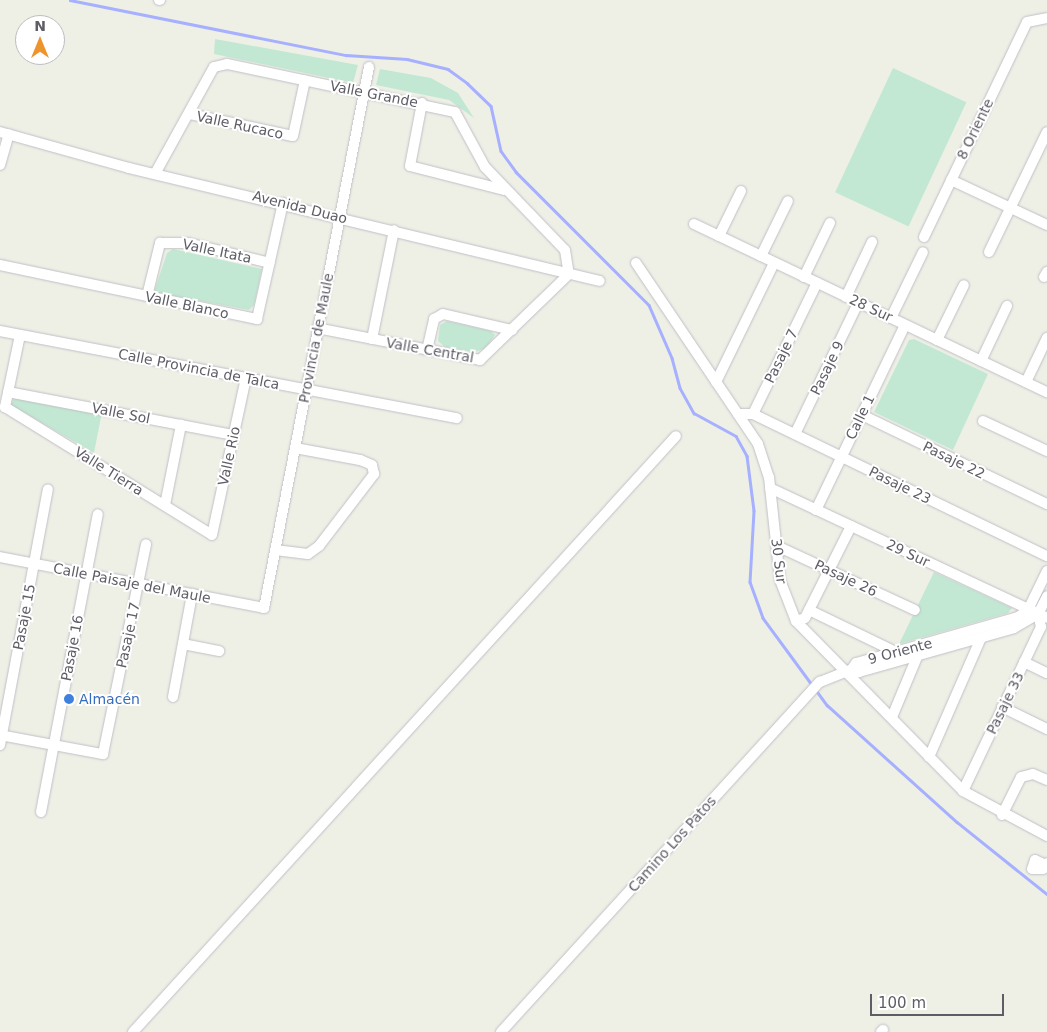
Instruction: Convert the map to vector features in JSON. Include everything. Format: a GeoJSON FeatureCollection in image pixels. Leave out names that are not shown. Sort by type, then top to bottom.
{"type":"FeatureCollection","features":[{"type":"Feature","properties":{"kind":"street","name":"8 Oriente"},"geometry":{"type":"LineString","coordinates":[[924,237],[1027,22],[1047,18]]}},
{"type":"Feature","properties":{"kind":"street","name":"Valle Grande"},"geometry":{"type":"LineString","coordinates":[[156,172],[190,114],[214,67],[227,64],[422,103],[455,112],[485,167],[504,190],[565,250],[569,274]]}},
{"type":"Feature","properties":{"kind":"street","name":"Provincia de Maule"},"geometry":{"type":"LineString","coordinates":[[264,608],[338,217],[369,67]]}},
{"type":"Feature","properties":{"kind":"street","name":"Valle Rucaco"},"geometry":{"type":"LineString","coordinates":[[190,114],[292,136],[305,80]]}},
{"type":"Feature","properties":{"kind":"street"},"geometry":{"type":"LineString","coordinates":[[422,103],[410,166],[504,190]]}},
{"type":"Feature","properties":{"kind":"street"},"geometry":{"type":"LineString","coordinates":[[989,252],[1047,132]]}},
{"type":"Feature","properties":{"kind":"street"},"geometry":{"type":"LineString","coordinates":[[0,165],[4,133]]}},
{"type":"Feature","properties":{"kind":"street","name":"Avenida Duao"},"geometry":{"type":"LineString","coordinates":[[4,133],[600,281]]}},
{"type":"Feature","properties":{"kind":"street"},"geometry":{"type":"LineString","coordinates":[[951,180],[1047,225]]}},
{"type":"Feature","properties":{"kind":"street"},"geometry":{"type":"LineString","coordinates":[[719,236],[741,191]]}},
{"type":"Feature","properties":{"kind":"street"},"geometry":{"type":"LineString","coordinates":[[761,256],[788,201]]}},
{"type":"Feature","properties":{"kind":"street","name":"Valle Blanco"},"geometry":{"type":"LineString","coordinates":[[0,265],[257,319],[283,203]]}},
{"type":"Feature","properties":{"kind":"street"},"geometry":{"type":"LineString","coordinates":[[804,277],[830,223]]}},
{"type":"Feature","properties":{"kind":"street","name":"28 Sur"},"geometry":{"type":"LineString","coordinates":[[694,224],[1047,392]]}},
{"type":"Feature","properties":{"kind":"street"},"geometry":{"type":"LineString","coordinates":[[372,339],[394,230]]}},
{"type":"Feature","properties":{"kind":"street"},"geometry":{"type":"LineString","coordinates":[[846,297],[872,242]]}},
{"type":"Feature","properties":{"kind":"street","name":"Valle Itata"},"geometry":{"type":"LineString","coordinates":[[147,296],[160,243],[188,243],[270,262]]}},
{"type":"Feature","properties":{"kind":"street"},"geometry":{"type":"LineString","coordinates":[[891,318],[922,252]]}},
{"type":"Feature","properties":{"kind":"street"},"geometry":{"type":"LineString","coordinates":[[716,382],[774,262]]}},
{"type":"Feature","properties":{"kind":"street","name":"30 Sur"},"geometry":{"type":"LineString","coordinates":[[636,263],[763,454],[770,488],[783,591],[796,621],[848,670],[963,791],[1002,815],[1047,836]]}},
{"type":"Feature","properties":{"kind":"street","name":"Valle Central"},"geometry":{"type":"LineString","coordinates":[[317,328],[480,360],[569,274]]}},
{"type":"Feature","properties":{"kind":"street","name":"Pasaje 7"},"geometry":{"type":"LineString","coordinates":[[753,414],[817,283]]}},
{"type":"Feature","properties":{"kind":"street"},"geometry":{"type":"LineString","coordinates":[[937,340],[964,285]]}},
{"type":"Feature","properties":{"kind":"street","name":"Pasaje 9"},"geometry":{"type":"LineString","coordinates":[[795,434],[858,302]]}},
{"type":"Feature","properties":{"kind":"street"},"geometry":{"type":"LineString","coordinates":[[981,361],[1007,306]]}},
{"type":"Feature","properties":{"kind":"street"},"geometry":{"type":"LineString","coordinates":[[427,350],[434,319],[443,314],[512,330]]}},
{"type":"Feature","properties":{"kind":"street","name":"Calle 1"},"geometry":{"type":"LineString","coordinates":[[816,510],[905,325]]}},
{"type":"Feature","properties":{"kind":"street","name":"Calle Provincia de Talca"},"geometry":{"type":"LineString","coordinates":[[0,331],[457,418]]}},
{"type":"Feature","properties":{"kind":"street"},"geometry":{"type":"LineString","coordinates":[[8,392],[20,335]]}},
{"type":"Feature","properties":{"kind":"street"},"geometry":{"type":"LineString","coordinates":[[1026,382],[1047,338]]}},
{"type":"Feature","properties":{"kind":"street","name":"Valle Rio"},"geometry":{"type":"LineString","coordinates":[[212,535],[246,378]]}},
{"type":"Feature","properties":{"kind":"street","name":"Valle Tierra"},"geometry":{"type":"LineString","coordinates":[[8,392],[5,407],[212,535]]}},
{"type":"Feature","properties":{"kind":"street","name":"Valle Sol"},"geometry":{"type":"LineString","coordinates":[[8,392],[234,434]]}},
{"type":"Feature","properties":{"kind":"street"},"geometry":{"type":"LineString","coordinates":[[738,414],[753,414]]}},
{"type":"Feature","properties":{"kind":"street","name":"Pasaje 23"},"geometry":{"type":"LineString","coordinates":[[753,414],[1047,556]]}},
{"type":"Feature","properties":{"kind":"street","name":"Pasaje 22"},"geometry":{"type":"LineString","coordinates":[[862,415],[1047,504]]}},
{"type":"Feature","properties":{"kind":"street"},"geometry":{"type":"LineString","coordinates":[[982,421],[1047,451]]}},
{"type":"Feature","properties":{"kind":"street"},"geometry":{"type":"LineString","coordinates":[[165,505],[180,425]]}},
{"type":"Feature","properties":{"kind":"street"},"geometry":{"type":"LineString","coordinates":[[133,1032],[676,436]]}},
{"type":"Feature","properties":{"kind":"street"},"geometry":{"type":"LineString","coordinates":[[275,550],[308,554],[319,546],[374,474],[372,465],[360,460],[295,448]]}},
{"type":"Feature","properties":{"kind":"street","name":"29 Sur"},"geometry":{"type":"LineString","coordinates":[[770,488],[1038,614]]}},
{"type":"Feature","properties":{"kind":"street","name":"Pasaje 15"},"geometry":{"type":"LineString","coordinates":[[1,738],[48,489]]}},
{"type":"Feature","properties":{"kind":"street","name":"Pasaje 16"},"geometry":{"type":"LineString","coordinates":[[41,812],[98,514]]}},
{"type":"Feature","properties":{"kind":"street"},"geometry":{"type":"LineString","coordinates":[[796,621],[805,618],[851,526]]}},
{"type":"Feature","properties":{"kind":"street","name":"Pasaje 17"},"geometry":{"type":"LineString","coordinates":[[54,745],[103,754],[146,544]]}},
{"type":"Feature","properties":{"kind":"street","name":"Pasaje 26"},"geometry":{"type":"LineString","coordinates":[[777,546],[915,610]]}},
{"type":"Feature","properties":{"kind":"street","name":"Calle Paisaje del Maule"},"geometry":{"type":"LineString","coordinates":[[0,557],[264,608]]}},
{"type":"Feature","properties":{"kind":"street"},"geometry":{"type":"LineString","coordinates":[[1038,614],[1047,571]]}},
{"type":"Feature","properties":{"kind":"street"},"geometry":{"type":"LineString","coordinates":[[173,697],[192,594]]}},
{"type":"Feature","properties":{"kind":"street"},"geometry":{"type":"LineString","coordinates":[[1038,614],[1047,596]]}},
{"type":"Feature","properties":{"kind":"street"},"geometry":{"type":"LineString","coordinates":[[809,610],[896,652]]}},
{"type":"Feature","properties":{"kind":"street","name":"9 Oriente"},"geometry":{"type":"LineString","coordinates":[[848,670],[859,672],[980,640],[1014,628],[1038,614]]}},
{"type":"Feature","properties":{"kind":"street","name":"9 Oriente"},"geometry":{"type":"LineString","coordinates":[[848,670],[856,663],[1038,614]]}},
{"type":"Feature","properties":{"kind":"street","name":"Pasaje 33"},"geometry":{"type":"LineString","coordinates":[[963,791],[1041,627],[1038,614]]}},
{"type":"Feature","properties":{"kind":"street"},"geometry":{"type":"LineString","coordinates":[[930,757],[980,640]]}},
{"type":"Feature","properties":{"kind":"street"},"geometry":{"type":"LineString","coordinates":[[183,644],[220,651]]}},
{"type":"Feature","properties":{"kind":"street"},"geometry":{"type":"LineString","coordinates":[[892,717],[917,657]]}},
{"type":"Feature","properties":{"kind":"street"},"geometry":{"type":"LineString","coordinates":[[1024,662],[1047,673]]}},
{"type":"Feature","properties":{"kind":"street","name":"Camino Los Patos"},"geometry":{"type":"LineString","coordinates":[[501,1032],[817,685],[848,670]]}},
{"type":"Feature","properties":{"kind":"street"},"geometry":{"type":"LineString","coordinates":[[1002,707],[1047,729]]}},
{"type":"Feature","properties":{"kind":"street"},"geometry":{"type":"LineString","coordinates":[[1,738],[54,745]]}},
{"type":"Feature","properties":{"kind":"street"},"geometry":{"type":"LineString","coordinates":[[1002,815],[1021,777],[1033,774],[1047,780]]}},
{"type":"Feature","properties":{"kind":"green space"},"geometry":{"type":"Polygon","coordinates":[[[215,39],[358,65],[353,83],[214,54],[215,39]]]}},
{"type":"Feature","properties":{"kind":"green space"},"geometry":{"type":"Polygon","coordinates":[[[893,68],[966,102],[909,226],[835,192],[893,68]]]}},
{"type":"Feature","properties":{"kind":"green space"},"geometry":{"type":"Polygon","coordinates":[[[380,69],[431,78],[458,93],[474,118],[449,100],[376,85],[380,69]]]}},
{"type":"Feature","properties":{"kind":"green space"},"geometry":{"type":"Polygon","coordinates":[[[173,249],[262,269],[254,305],[249,310],[154,292],[167,253],[173,249]]]}},
{"type":"Feature","properties":{"kind":"green space"},"geometry":{"type":"Polygon","coordinates":[[[447,321],[491,331],[495,335],[486,348],[475,352],[445,347],[438,341],[440,325],[447,321]]]}},
{"type":"Feature","properties":{"kind":"green space"},"geometry":{"type":"Polygon","coordinates":[[[914,339],[988,374],[953,450],[874,412],[909,340],[914,339]]]}},
{"type":"Feature","properties":{"kind":"green space"},"geometry":{"type":"Polygon","coordinates":[[[15,396],[102,412],[94,453],[11,405],[15,396]]]}},
{"type":"Feature","properties":{"kind":"green space"},"geometry":{"type":"Polygon","coordinates":[[[934,572],[1012,608],[1008,613],[899,644],[934,572]]]}},
{"type":"Feature","properties":{"kind":"waterway"},"geometry":{"type":"LineString","coordinates":[[70,0],[346,55],[407,59],[448,69],[467,83],[491,106],[501,151],[516,172],[649,305],[672,358],[680,388],[694,413],[736,436],[747,456],[754,511],[750,582],[763,618],[813,686]]}},
{"type":"Feature","properties":{"kind":"waterway"},"geometry":{"type":"LineString","coordinates":[[816,690],[827,705],[957,822],[1047,894]]}},
{"type":"Feature","properties":{"kind":"place","name":"Almacén"},"geometry":{"type":"Point","coordinates":[69,699]}}]}
